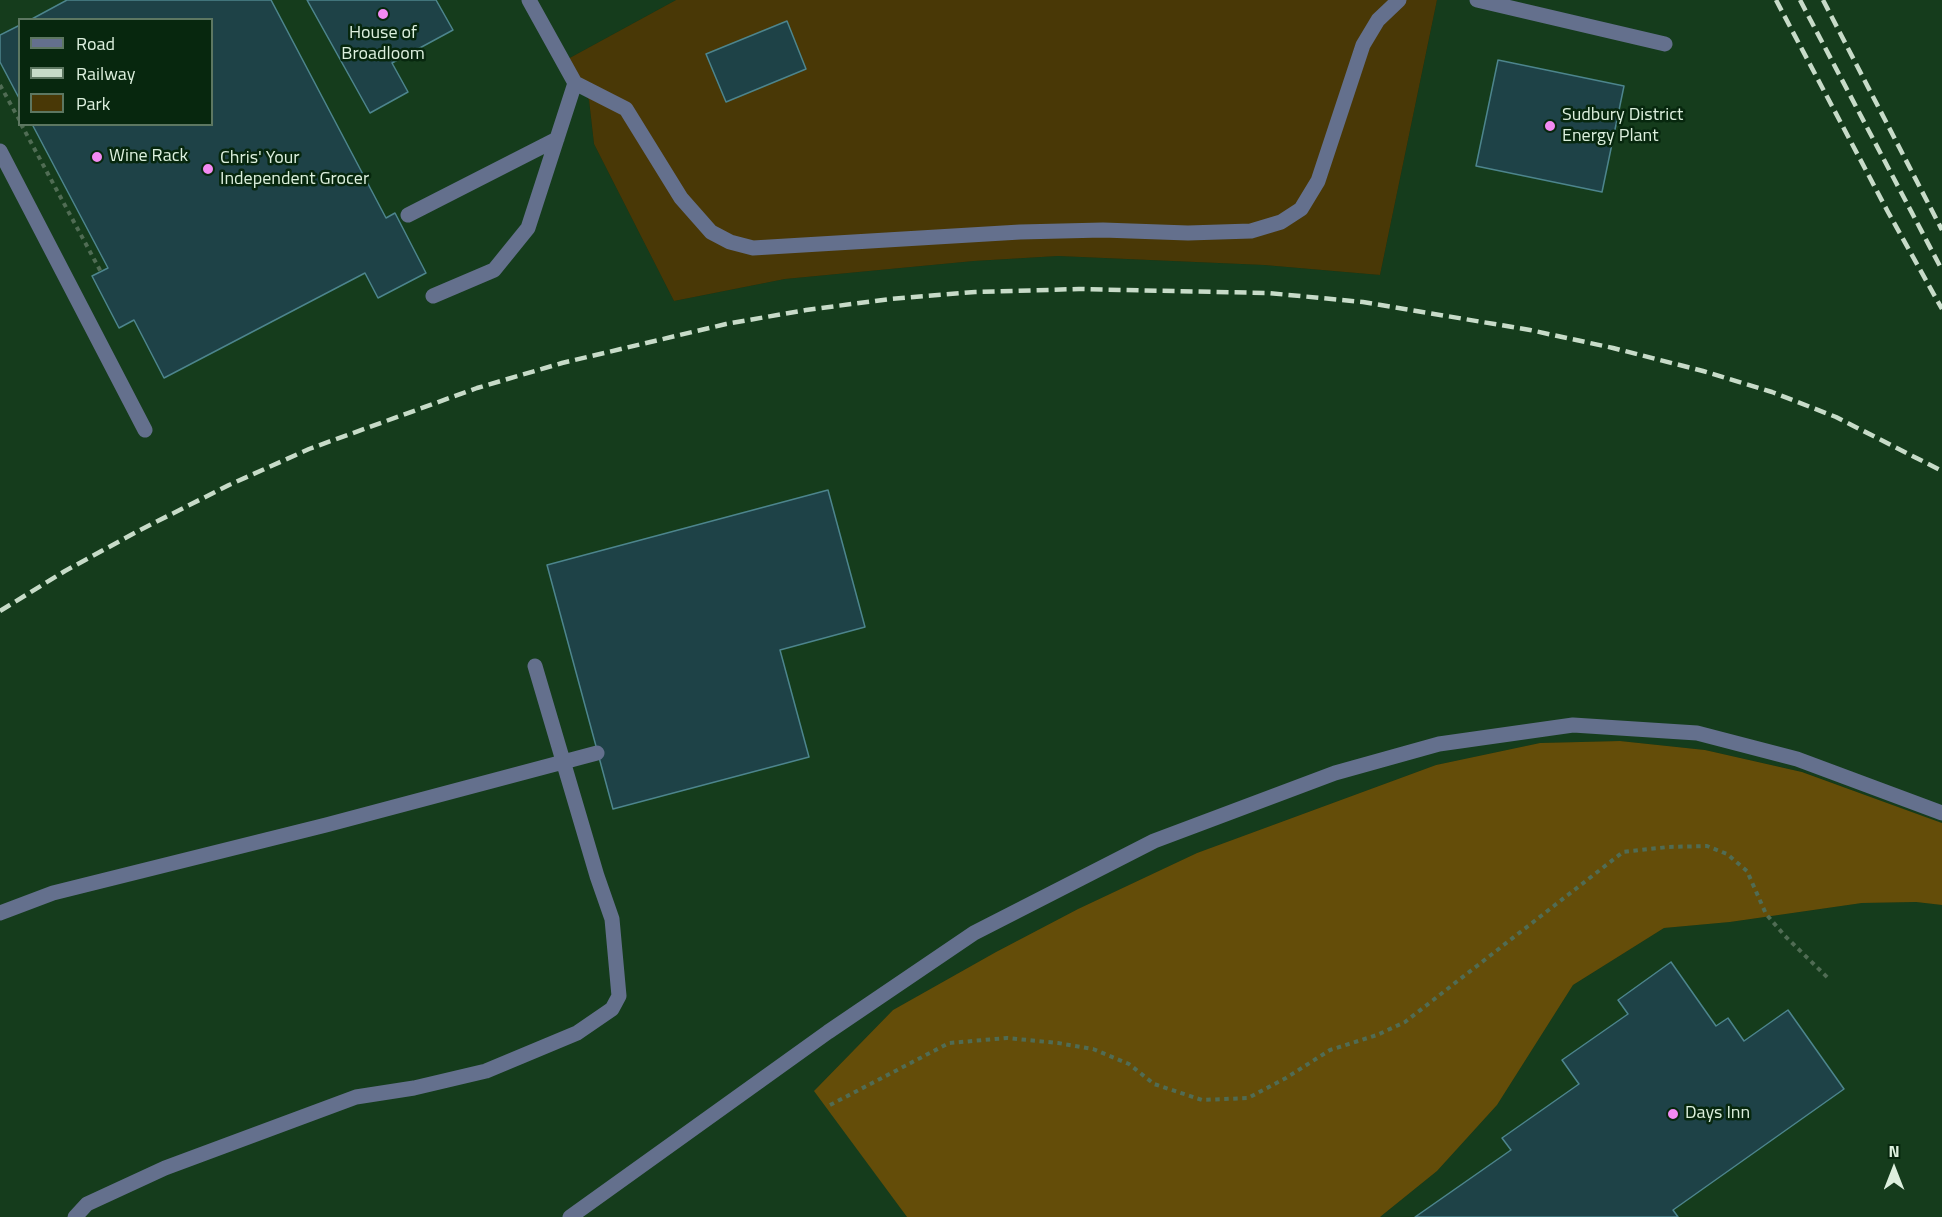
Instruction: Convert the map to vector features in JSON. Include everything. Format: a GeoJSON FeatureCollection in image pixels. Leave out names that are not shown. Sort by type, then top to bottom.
{"type":"FeatureCollection","features":[{"type":"Feature","properties":{"kind":"street"},"geometry":{"type":"LineString","coordinates":[[530,0],[575,83],[626,109],[681,198],[711,232],[729,242],[753,248],[1020,232],[1251,231],[1281,222],[1301,209],[1318,181],[1363,45],[1378,20],[1399,0]]}},
{"type":"Feature","properties":{"kind":"street"},"geometry":{"type":"LineString","coordinates":[[1477,0],[1665,44]]}},
{"type":"Feature","properties":{"kind":"street"},"geometry":{"type":"LineString","coordinates":[[433,296],[494,270],[528,228],[575,83]]}},
{"type":"Feature","properties":{"kind":"street"},"geometry":{"type":"LineString","coordinates":[[408,215],[557,139]]}},
{"type":"Feature","properties":{"kind":"street"},"geometry":{"type":"LineString","coordinates":[[0,152],[145,430]]}},
{"type":"Feature","properties":{"kind":"street"},"geometry":{"type":"LineString","coordinates":[[75,1217],[87,1204],[165,1168],[356,1097],[414,1088],[486,1071],[577,1033],[612,1009],[619,996],[619,980],[612,920],[535,666]]}},
{"type":"Feature","properties":{"kind":"street"},"geometry":{"type":"LineString","coordinates":[[570,1217],[828,1032],[974,933],[1154,841],[1335,773],[1439,744],[1573,725],[1697,733],[1797,759],[1942,813]]}},
{"type":"Feature","properties":{"kind":"street"},"geometry":{"type":"LineString","coordinates":[[0,913],[53,893],[326,825],[597,753]]}},
{"type":"Feature","properties":{"kind":"path"},"geometry":{"type":"LineString","coordinates":[[0,85],[18,119]]}},
{"type":"Feature","properties":{"kind":"path"},"geometry":{"type":"LineString","coordinates":[[22,126],[101,272]]}},
{"type":"Feature","properties":{"kind":"path"},"geometry":{"type":"LineString","coordinates":[[830,1105],[949,1043],[1007,1038],[1093,1049],[1129,1064],[1154,1084],[1202,1100],[1248,1098],[1287,1078],[1330,1050],[1377,1035],[1405,1022],[1623,852],[1707,846],[1727,854],[1747,871],[1766,914],[1828,978]]}},
{"type":"Feature","properties":{"kind":"shaded area"},"geometry":{"type":"Polygon","coordinates":[[[0,0],[527,0],[589,100],[594,144],[674,301],[785,279],[974,261],[1058,256],[1264,265],[1380,275],[1437,0],[1942,0],[1942,823],[1803,772],[1705,750],[1620,741],[1540,743],[1436,765],[1197,853],[1078,909],[893,1010],[815,1090],[907,1217],[0,1217],[0,0]]]}},
{"type":"Feature","properties":{"kind":"shaded area"},"geometry":{"type":"Polygon","coordinates":[[[532,0],[676,0],[566,60],[532,0]]]}},
{"type":"Feature","properties":{"kind":"shaded area"},"geometry":{"type":"Polygon","coordinates":[[[1620,741],[1705,750],[1802,772],[1942,823],[1942,905],[1916,902],[1862,903],[1730,922],[1664,928],[1573,985],[1497,1105],[1437,1171],[1380,1217],[907,1217],[814,1091],[893,1010],[1078,909],[1197,853],[1436,765],[1540,743],[1620,741]]]}},
{"type":"Feature","properties":{"kind":"shaded area"},"geometry":{"type":"Polygon","coordinates":[[[1916,902],[1942,905],[1942,1217],[1380,1217],[1437,1171],[1497,1105],[1573,985],[1664,928],[1730,922],[1862,903],[1916,902]]]}},
{"type":"Feature","properties":{"kind":"green space"},"geometry":{"type":"Polygon","coordinates":[[[676,0],[1437,0],[1380,275],[1264,265],[1058,256],[974,261],[785,279],[674,301],[594,144],[589,100],[566,60],[676,0]]]}},
{"type":"Feature","properties":{"kind":"building","name":"Chris' Your Independent Grocer"},"geometry":{"type":"Polygon","coordinates":[[[67,0],[271,0],[386,218],[395,213],[426,273],[378,298],[365,273],[164,378],[134,320],[119,328],[92,276],[108,268],[33,126],[213,126],[213,18],[34,18],[67,0]]]}},
{"type":"Feature","properties":{"kind":"building"},"geometry":{"type":"Polygon","coordinates":[[[307,0],[436,0],[453,30],[392,63],[408,92],[370,113],[307,0]]]}},
{"type":"Feature","properties":{"kind":"building"},"geometry":{"type":"Polygon","coordinates":[[[787,21],[806,69],[726,102],[706,54],[787,21]]]}},
{"type":"Feature","properties":{"kind":"building"},"geometry":{"type":"Polygon","coordinates":[[[18,26],[18,96],[0,62],[0,35],[18,26]]]}},
{"type":"Feature","properties":{"kind":"building","name":"Sudbury District Energy Plant"},"geometry":{"type":"Polygon","coordinates":[[[1498,60],[1624,86],[1602,192],[1476,166],[1498,60]]]}},
{"type":"Feature","properties":{"kind":"building"},"geometry":{"type":"Polygon","coordinates":[[[828,490],[865,627],[780,650],[809,757],[613,809],[547,565],[828,490]]]}},
{"type":"Feature","properties":{"kind":"building","name":"Days Inn"},"geometry":{"type":"Polygon","coordinates":[[[1671,962],[1716,1026],[1728,1018],[1744,1041],[1788,1010],[1844,1089],[1673,1210],[1678,1217],[1415,1217],[1511,1150],[1502,1138],[1579,1084],[1562,1060],[1628,1014],[1618,1000],[1671,962]]]}},
{"type":"Feature","properties":{"kind":"railway"},"geometry":{"type":"LineString","coordinates":[[1776,0],[1942,309]]}},
{"type":"Feature","properties":{"kind":"railway"},"geometry":{"type":"LineString","coordinates":[[1800,0],[1942,270]]}},
{"type":"Feature","properties":{"kind":"railway"},"geometry":{"type":"LineString","coordinates":[[1823,0],[1942,230]]}},
{"type":"Feature","properties":{"kind":"railway"},"geometry":{"type":"LineString","coordinates":[[0,611],[65,571],[229,485],[309,449],[477,388],[562,363],[726,324],[890,299],[975,292],[1079,289],[1268,293],[1363,302],[1530,330],[1703,371],[1772,392],[1836,417],[1942,471]]}},
{"type":"Feature","properties":{"kind":"place","name":"House of Broadloom"},"geometry":{"type":"Point","coordinates":[383,14]}},
{"type":"Feature","properties":{"kind":"place","name":"Sudbury District Energy Plant"},"geometry":{"type":"Point","coordinates":[1550,126]}},
{"type":"Feature","properties":{"kind":"place","name":"Wine Rack"},"geometry":{"type":"Point","coordinates":[97,157]}},
{"type":"Feature","properties":{"kind":"place","name":"Chris' Your Independent Grocer"},"geometry":{"type":"Point","coordinates":[208,169]}},
{"type":"Feature","properties":{"kind":"place","name":"Days Inn"},"geometry":{"type":"Point","coordinates":[1673,1114]}}]}
